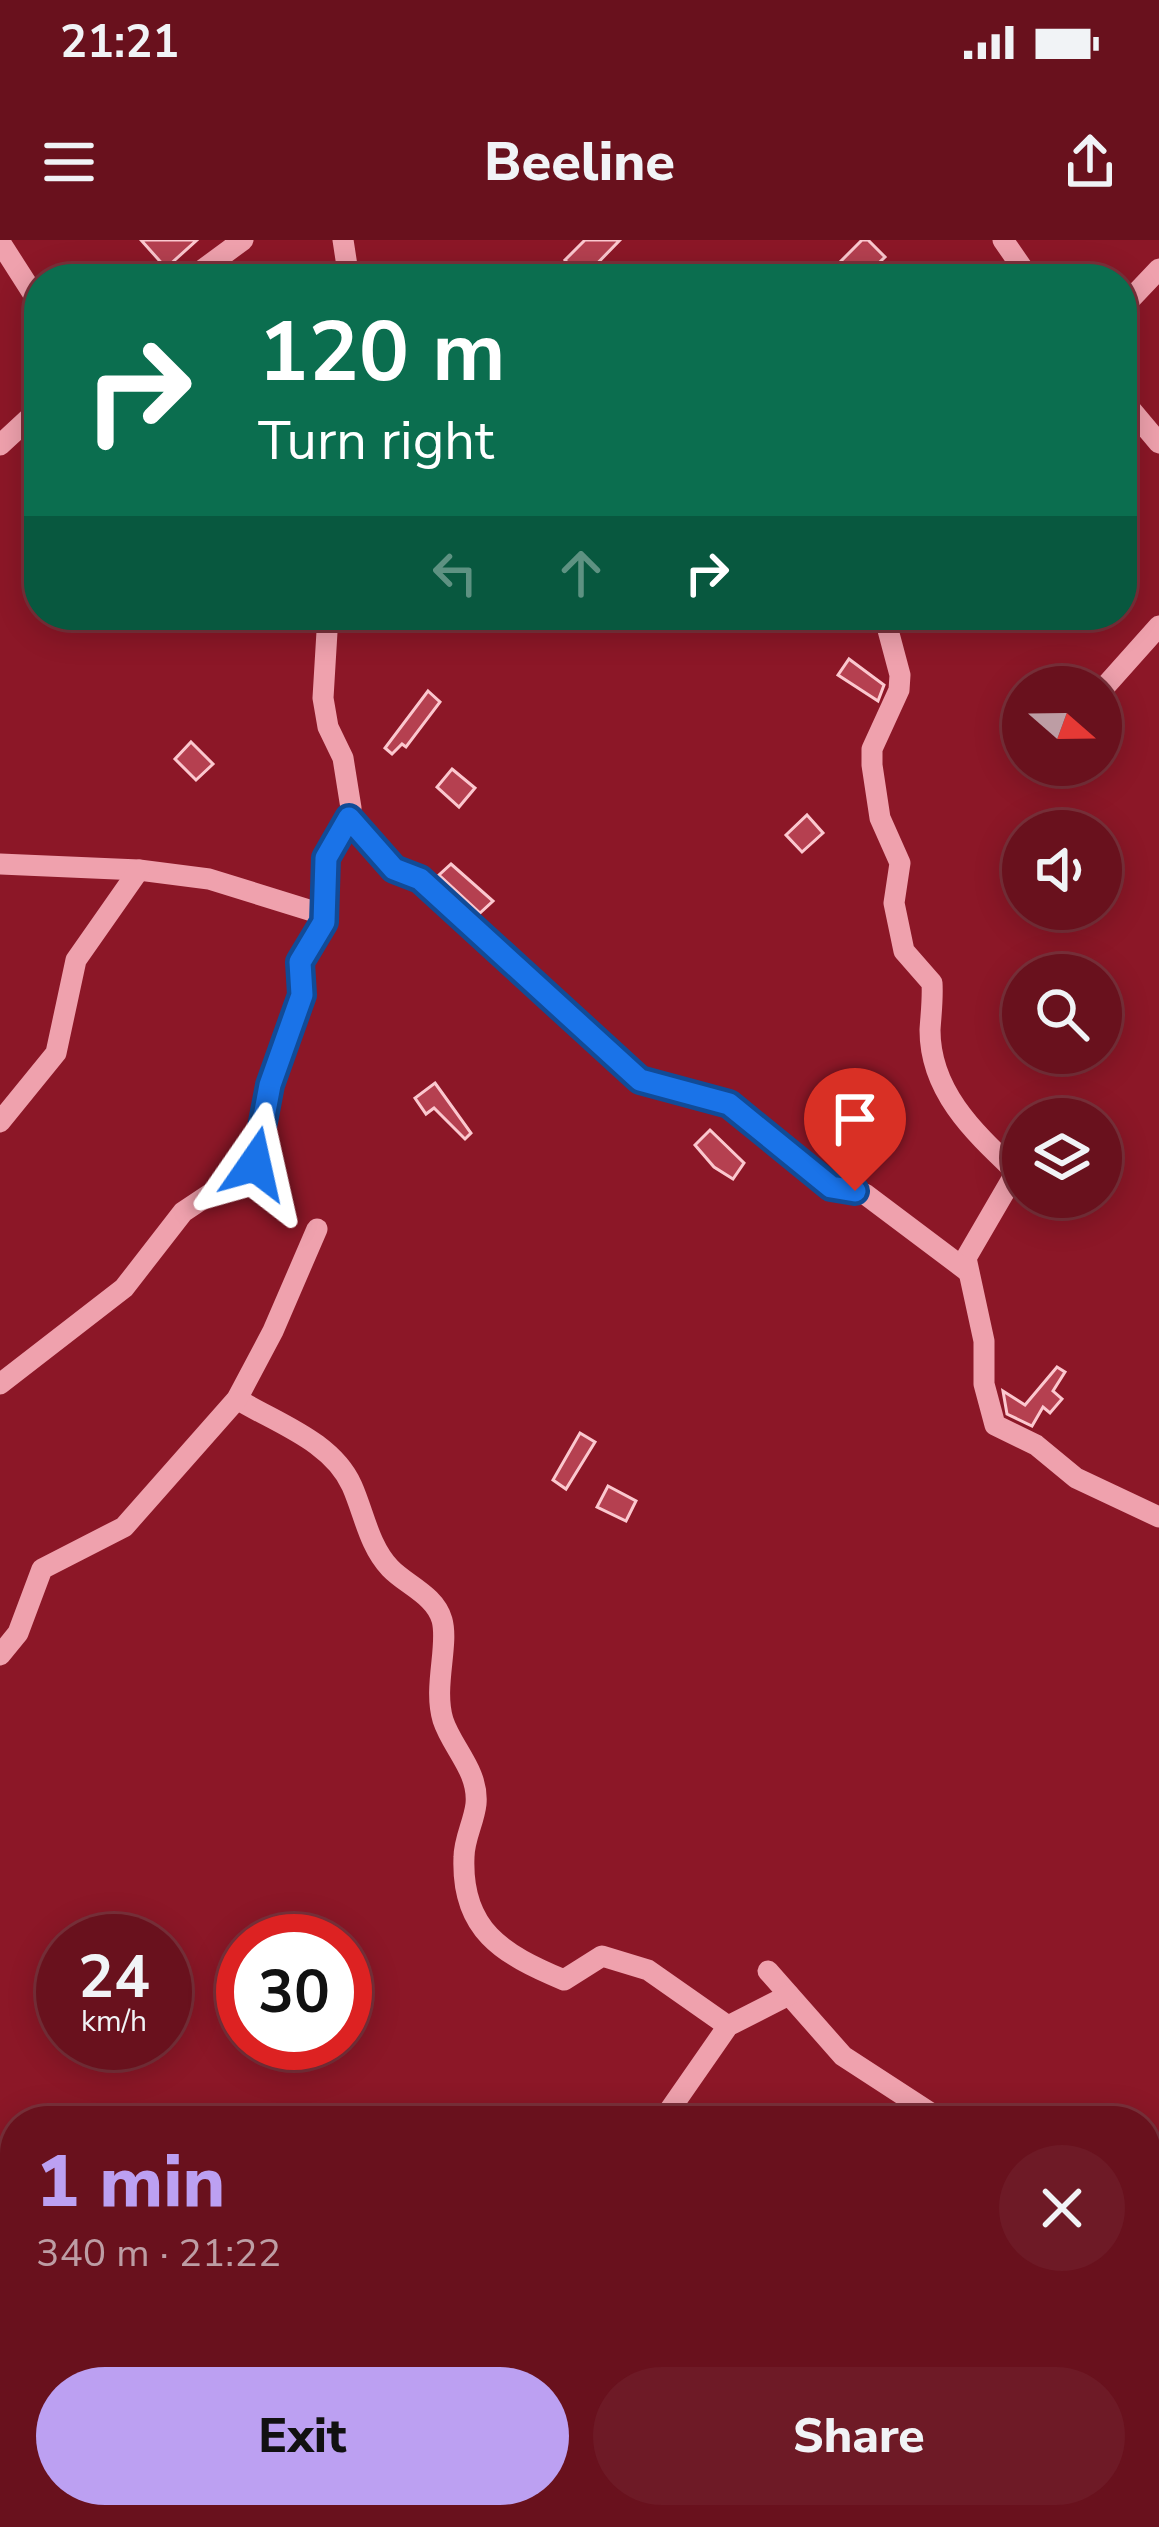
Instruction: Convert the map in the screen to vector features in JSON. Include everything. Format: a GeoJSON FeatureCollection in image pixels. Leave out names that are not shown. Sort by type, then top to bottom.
{"type":"FeatureCollection","features":[{"type":"Feature","properties":{"kind":"street"},"geometry":{"type":"LineString","coordinates":[[210,264],[243,240]]}},
{"type":"Feature","properties":{"kind":"street"},"geometry":{"type":"LineString","coordinates":[[0,242],[24,280]]}},
{"type":"Feature","properties":{"kind":"street"},"geometry":{"type":"LineString","coordinates":[[1137,292],[1159,269]]}},
{"type":"Feature","properties":{"kind":"street"},"geometry":{"type":"LineString","coordinates":[[1137,417],[1159,443]]}},
{"type":"Feature","properties":{"kind":"street"},"geometry":{"type":"LineString","coordinates":[[0,445],[24,423]]}},
{"type":"Feature","properties":{"kind":"street"},"geometry":{"type":"LineString","coordinates":[[1122,667],[1159,626]]}},
{"type":"Feature","properties":{"kind":"street"},"geometry":{"type":"LineString","coordinates":[[0,1384],[124,1288],[183,1212],[255,1164],[270,1085],[302,995],[300,962],[325,915],[326,858],[349,818],[343,758],[328,727],[323,698],[327,630]]}},
{"type":"Feature","properties":{"kind":"street"},"geometry":{"type":"LineString","coordinates":[[888,630],[900,674],[899,690],[872,749],[872,765],[880,818],[900,862],[894,903],[904,951],[932,983],[930,1033],[944,1091],[980,1138],[1016,1172],[966,1258],[984,1341],[984,1384],[995,1425],[1036,1444],[1076,1478],[1159,1516]]}},
{"type":"Feature","properties":{"kind":"street"},"geometry":{"type":"LineString","coordinates":[[349,818],[394,869],[420,879],[640,1080],[729,1104],[831,1187],[865,1195],[966,1270]]}},
{"type":"Feature","properties":{"kind":"street"},"geometry":{"type":"LineString","coordinates":[[0,864],[140,870],[209,879],[325,915]]}},
{"type":"Feature","properties":{"kind":"street"},"geometry":{"type":"LineString","coordinates":[[0,1122],[56,1053],[76,960],[140,870]]}},
{"type":"Feature","properties":{"kind":"street"},"geometry":{"type":"LineString","coordinates":[[0,1655],[18,1634],[43,1569],[124,1527],[237,1399],[273,1331],[317,1229]]}},
{"type":"Feature","properties":{"kind":"street"},"geometry":{"type":"LineString","coordinates":[[237,1399],[320,1445],[351,1481],[373,1540],[390,1568],[419,1588],[442,1619],[438,1688],[444,1723],[465,1756],[477,1800],[464,1854],[466,1905],[482,1931],[528,1965],[564,1980],[602,1956],[648,1970],[728,2026]]}},
{"type":"Feature","properties":{"kind":"street"},"geometry":{"type":"LineString","coordinates":[[768,1971],[843,2056],[916,2106]]}},
{"type":"Feature","properties":{"kind":"street"},"geometry":{"type":"LineString","coordinates":[[672,2106],[728,2026],[789,1995]]}},
{"type":"Feature","properties":{"kind":"building"},"geometry":{"type":"Polygon","coordinates":[[[141,240],[197,240],[170,264],[162,264],[141,240]]]}},
{"type":"Feature","properties":{"kind":"building"},"geometry":{"type":"Polygon","coordinates":[[[585,240],[620,240],[597,264],[565,260],[585,240]]]}},
{"type":"Feature","properties":{"kind":"building"},"geometry":{"type":"Polygon","coordinates":[[[862,240],[885,257],[878,264],[838,264],[862,240]]]}},
{"type":"Feature","properties":{"kind":"building"},"geometry":{"type":"Polygon","coordinates":[[[849,659],[884,685],[878,701],[838,675],[849,659]]]}},
{"type":"Feature","properties":{"kind":"building"},"geometry":{"type":"Polygon","coordinates":[[[428,691],[440,702],[406,747],[402,744],[392,754],[385,748],[428,691]]]}},
{"type":"Feature","properties":{"kind":"building"},"geometry":{"type":"Polygon","coordinates":[[[191,742],[213,764],[196,780],[175,759],[191,742]]]}},
{"type":"Feature","properties":{"kind":"building"},"geometry":{"type":"Polygon","coordinates":[[[452,769],[475,788],[459,807],[437,787],[452,769]]]}},
{"type":"Feature","properties":{"kind":"building"},"geometry":{"type":"Polygon","coordinates":[[[807,815],[823,833],[802,852],[786,835],[807,815]]]}},
{"type":"Feature","properties":{"kind":"building"},"geometry":{"type":"Polygon","coordinates":[[[451,864],[493,901],[480,913],[439,875],[451,864]]]}},
{"type":"Feature","properties":{"kind":"building"},"geometry":{"type":"Polygon","coordinates":[[[435,1083],[471,1133],[465,1139],[434,1108],[426,1114],[415,1098],[435,1083]]]}},
{"type":"Feature","properties":{"kind":"building"},"geometry":{"type":"Polygon","coordinates":[[[710,1130],[744,1163],[733,1179],[714,1167],[695,1145],[710,1130]]]}},
{"type":"Feature","properties":{"kind":"building"},"geometry":{"type":"Polygon","coordinates":[[[1057,1367],[1065,1372],[1053,1391],[1062,1399],[1050,1413],[1043,1407],[1032,1426],[1007,1414],[1003,1391],[1025,1405],[1057,1367]]]}},
{"type":"Feature","properties":{"kind":"building"},"geometry":{"type":"Polygon","coordinates":[[[580,1433],[595,1442],[566,1489],[553,1480],[580,1433]]]}},
{"type":"Feature","properties":{"kind":"building"},"geometry":{"type":"Polygon","coordinates":[[[608,1486],[636,1501],[626,1521],[597,1507],[608,1486]]]}},
{"type":"Feature","properties":{"kind":"route"},"geometry":{"type":"LineString","coordinates":[[255,1164],[270,1085],[302,995],[300,962],[324,922],[326,858],[349,818],[394,869],[420,879],[640,1080],[729,1104],[831,1187],[855,1191]]}}]}
